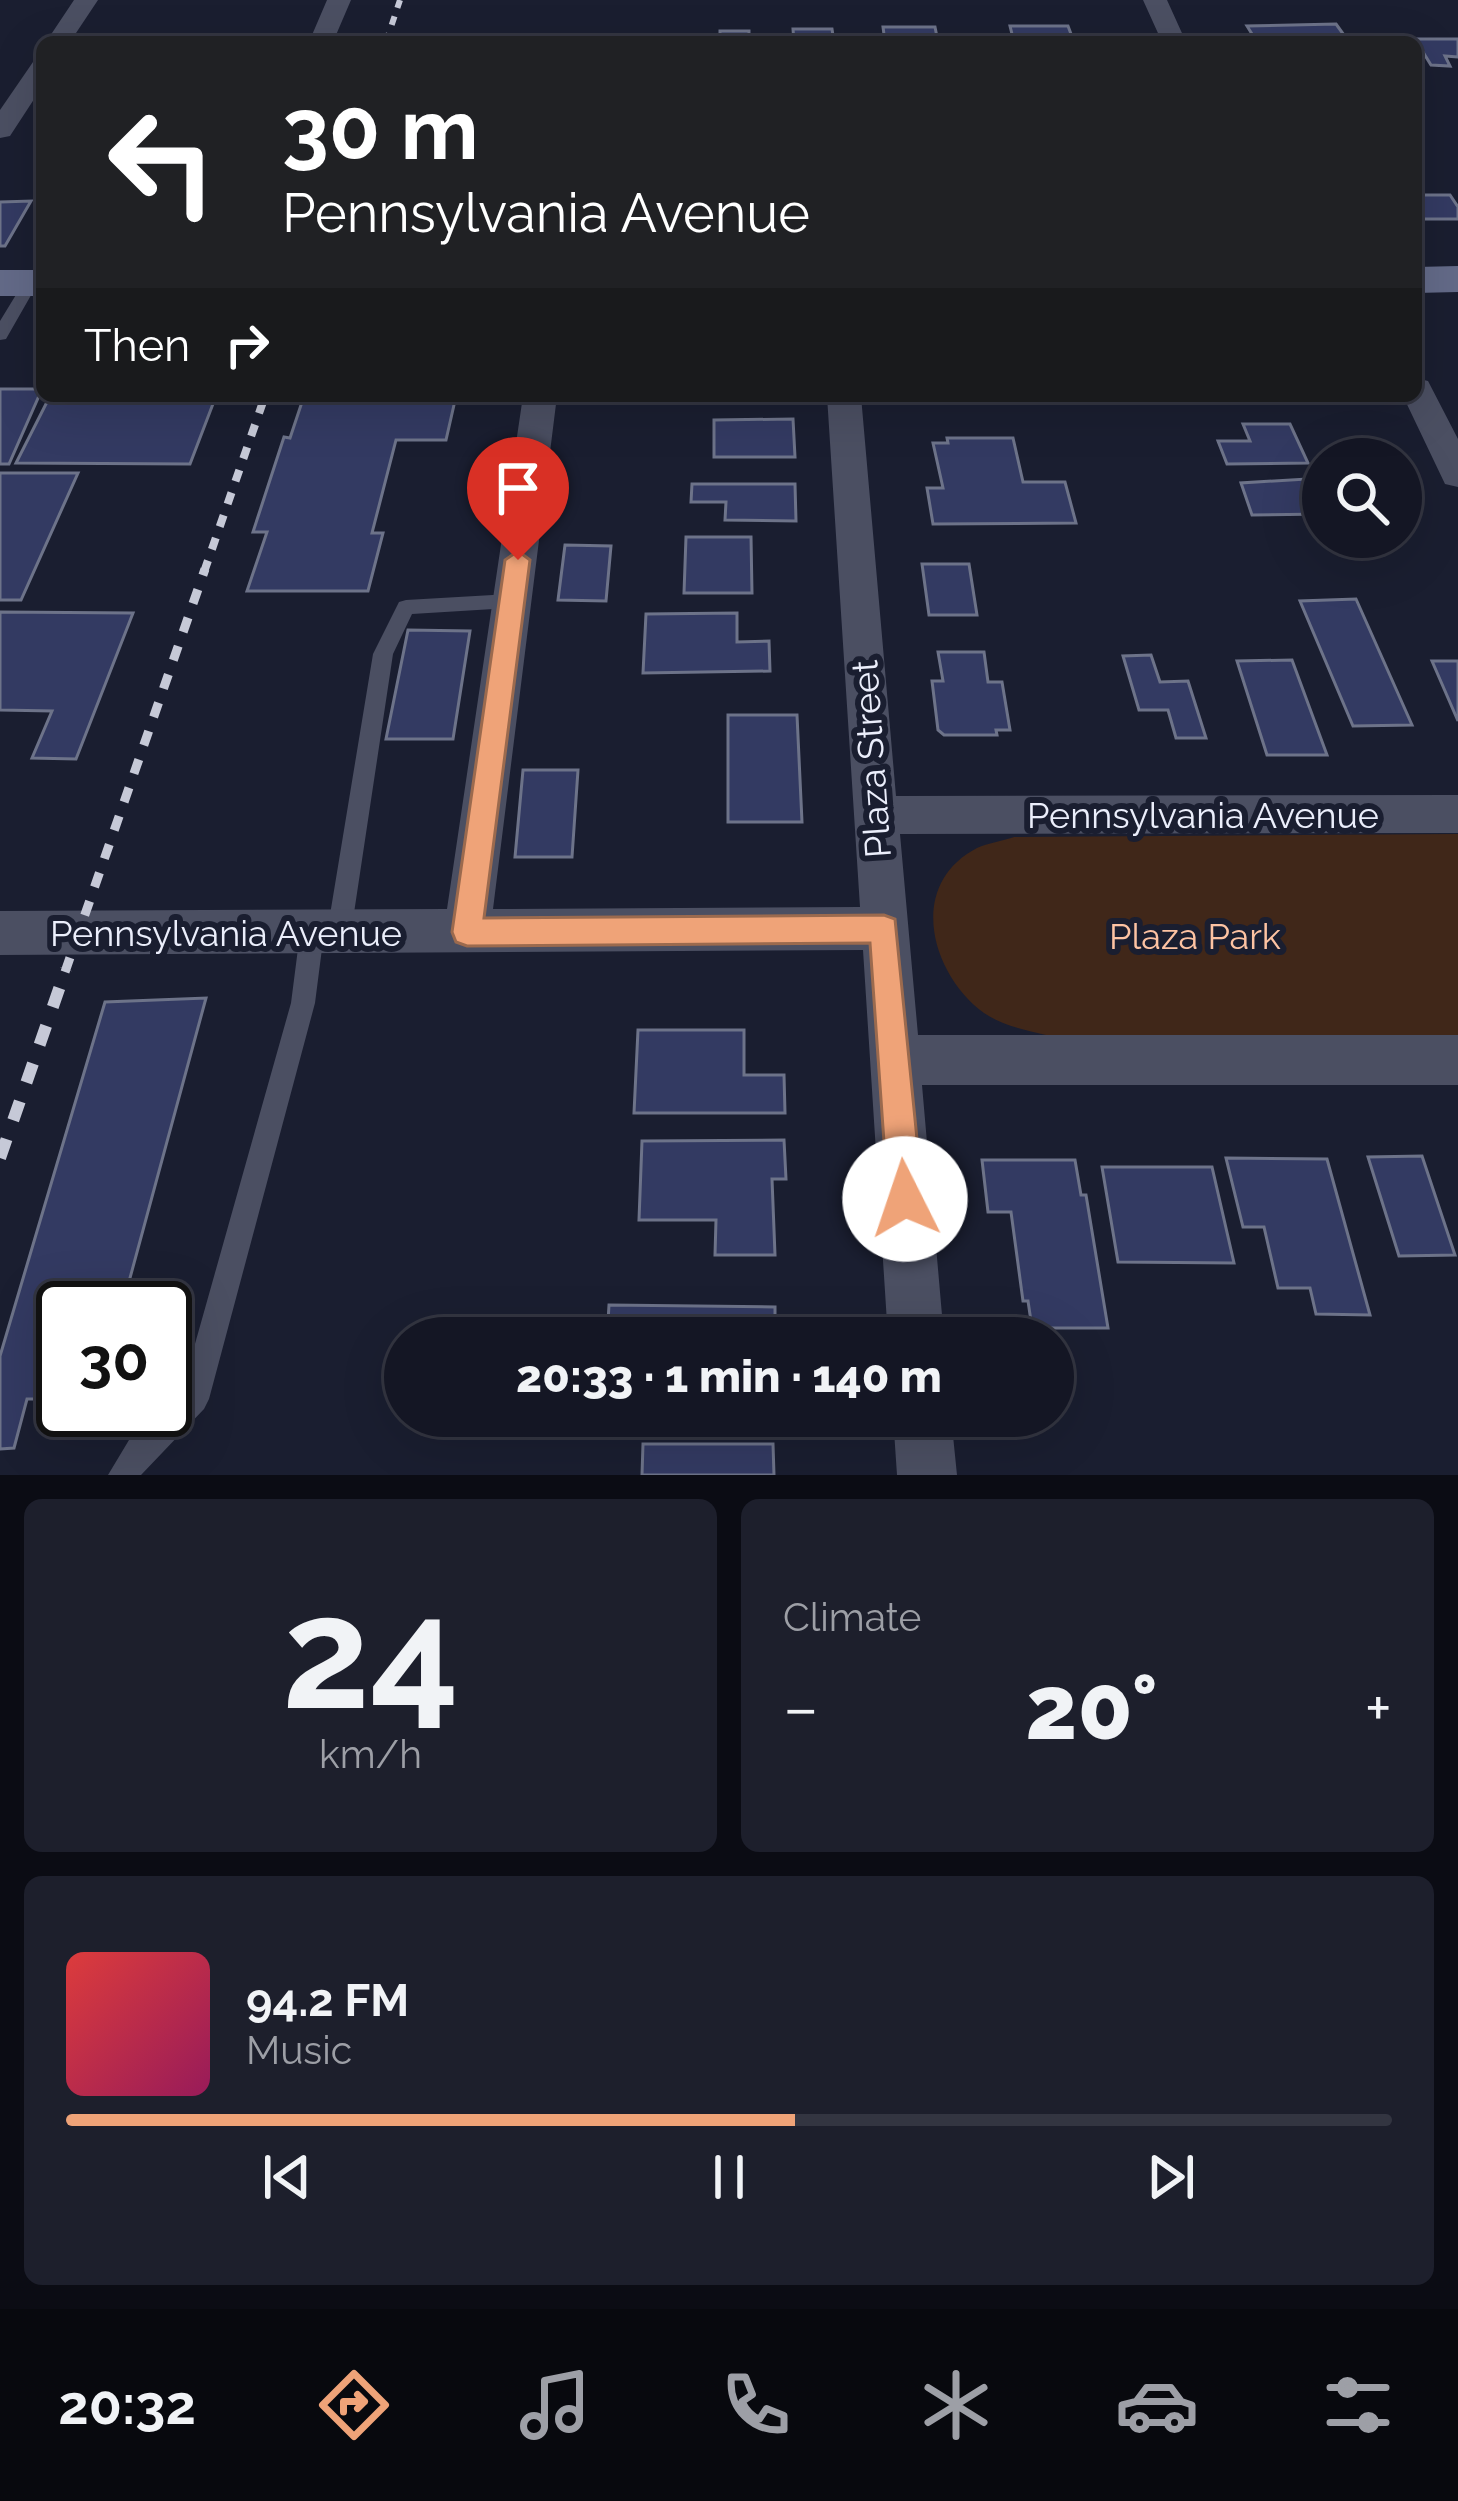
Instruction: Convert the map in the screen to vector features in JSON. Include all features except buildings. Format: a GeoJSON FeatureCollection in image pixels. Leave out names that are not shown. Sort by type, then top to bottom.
{"type":"FeatureCollection","features":[{"type":"Feature","properties":{"kind":"street"},"geometry":{"type":"LineString","coordinates":[[62,36],[86,0]]}},
{"type":"Feature","properties":{"kind":"street"},"geometry":{"type":"LineString","coordinates":[[324,36],[339,0]]}},
{"type":"Feature","properties":{"kind":"street"},"geometry":{"type":"LineString","coordinates":[[1155,0],[1171,36]]}},
{"type":"Feature","properties":{"kind":"street"},"geometry":{"type":"LineString","coordinates":[[0,130],[36,76]]}},
{"type":"Feature","properties":{"kind":"street"},"geometry":{"type":"LineString","coordinates":[[1422,280],[1458,279]]}},
{"type":"Feature","properties":{"kind":"street"},"geometry":{"type":"LineString","coordinates":[[1422,401],[1458,475]]}},
{"type":"Feature","properties":{"kind":"street"},"geometry":{"type":"LineString","coordinates":[[467,932],[539,402]]}},
{"type":"Feature","properties":{"kind":"street","name":"Plaza Street"},"geometry":{"type":"LineString","coordinates":[[844,402],[914,1317]]}},
{"type":"Feature","properties":{"kind":"street","name":"Pennsylvania Avenue"},"geometry":{"type":"LineString","coordinates":[[875,815],[1458,814]]}},
{"type":"Feature","properties":{"kind":"street","name":"Pennsylvania Avenue"},"geometry":{"type":"LineString","coordinates":[[0,933],[884,928]]}},
{"type":"Feature","properties":{"kind":"street"},"geometry":{"type":"LineString","coordinates":[[895,1060],[1458,1060]]}},
{"type":"Feature","properties":{"kind":"street"},"geometry":{"type":"LineString","coordinates":[[924,1437],[927,1475]]}},
{"type":"Feature","properties":{"kind":"lane"},"geometry":{"type":"LineString","coordinates":[[0,334],[24,283]]}},
{"type":"Feature","properties":{"kind":"lane"},"geometry":{"type":"LineString","coordinates":[[123,1475],[140,1451],[194,1400],[326,933],[383,654],[406,607],[512,601]]}},
{"type":"Feature","properties":{"kind":"green space","name":"Plaza Park"},"geometry":{"type":"Polygon","coordinates":[[[1458,834],[1458,1037],[1046,1035],[984,1013],[951,976],[934,930],[934,906],[941,884],[955,864],[977,848],[1014,837],[1458,834]]]}},
{"type":"Feature","properties":{"kind":"railway"},"geometry":{"type":"LineString","coordinates":[[388,36],[400,0]]}},
{"type":"Feature","properties":{"kind":"railway"},"geometry":{"type":"LineString","coordinates":[[204,572],[263,402]]}},
{"type":"Feature","properties":{"kind":"railway"},"geometry":{"type":"LineString","coordinates":[[65,972],[205,569]]}},
{"type":"Feature","properties":{"kind":"railway"},"geometry":{"type":"LineString","coordinates":[[0,1158],[66,969]]}},
{"type":"Feature","properties":{"kind":"route"},"geometry":{"type":"LineString","coordinates":[[518,560],[467,932],[884,928],[905,1199]]}}]}
